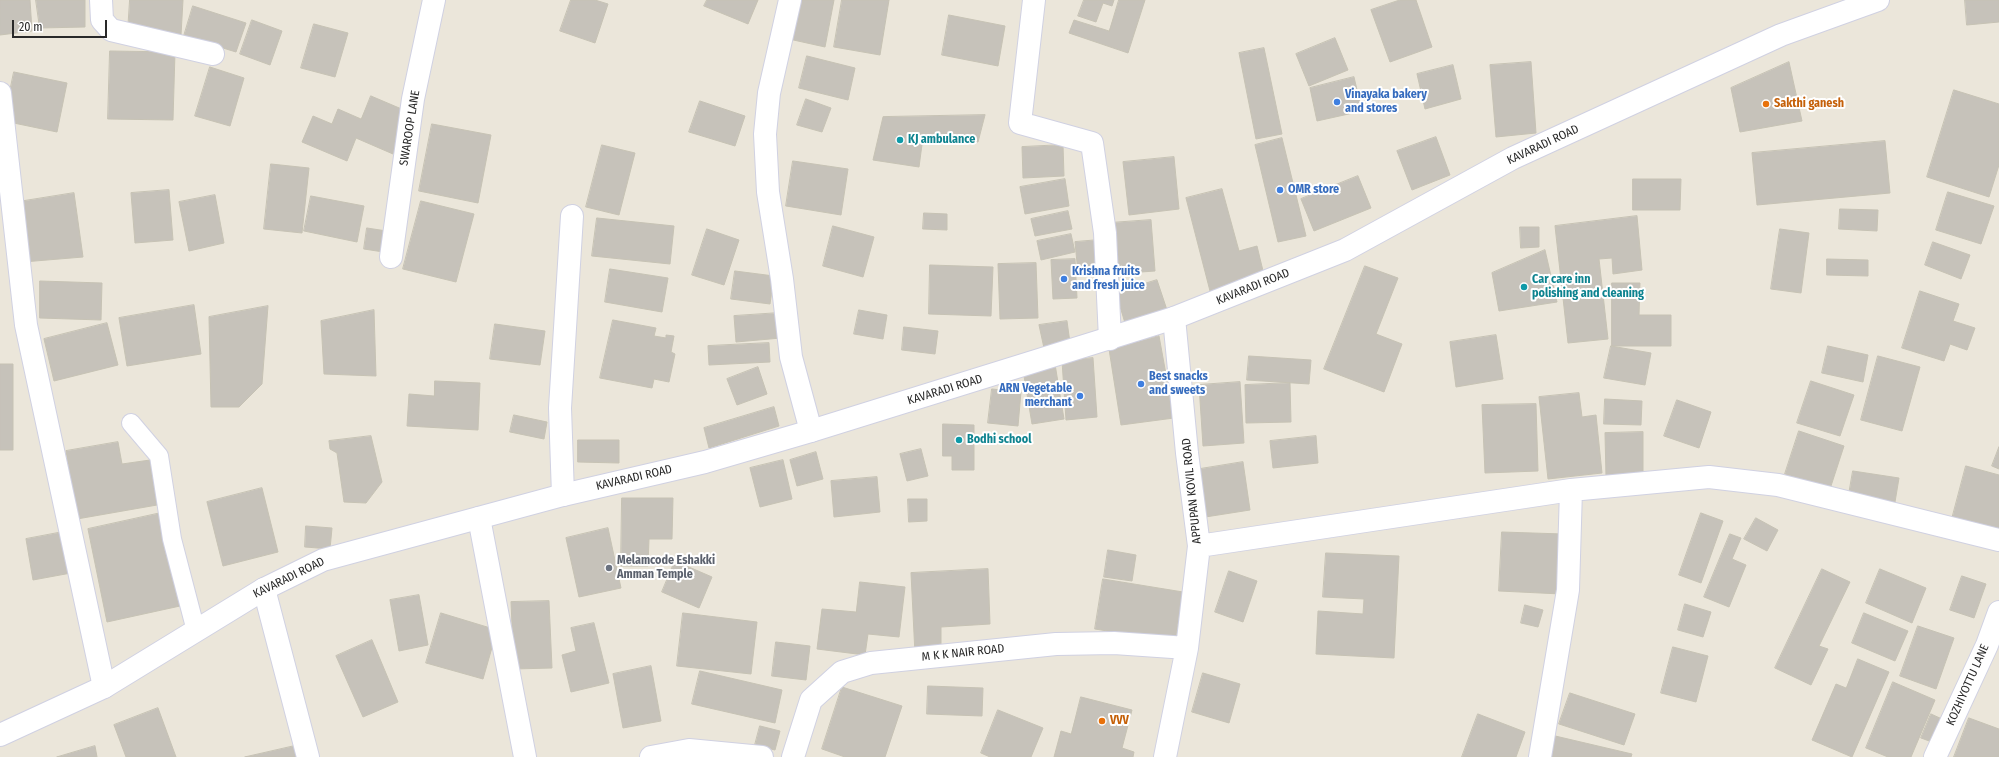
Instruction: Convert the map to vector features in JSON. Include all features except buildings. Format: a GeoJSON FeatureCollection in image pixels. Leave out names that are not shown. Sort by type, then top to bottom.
{"type":"FeatureCollection","features":[{"type":"Feature","properties":{"kind":"street"},"geometry":{"type":"LineString","coordinates":[[101,0],[102,20],[111,30],[214,54]]}},
{"type":"Feature","properties":{"kind":"street","name":"SWAROOP LANE"},"geometry":{"type":"LineString","coordinates":[[391,258],[413,99],[434,0]]}},
{"type":"Feature","properties":{"kind":"street"},"geometry":{"type":"LineString","coordinates":[[790,0],[768,93],[765,134],[768,192],[782,279],[790,358],[811,431]]}},
{"type":"Feature","properties":{"kind":"street"},"geometry":{"type":"LineString","coordinates":[[1034,0],[1020,123],[1092,143],[1105,233],[1110,339]]}},
{"type":"Feature","properties":{"kind":"street","name":"KAVARADI ROAD"},"geometry":{"type":"LineString","coordinates":[[0,735],[104,687],[264,589],[323,560],[563,495],[705,462],[811,431],[1174,318],[1345,250],[1513,158],[1781,35],[1878,0]]}},
{"type":"Feature","properties":{"kind":"street"},"geometry":{"type":"LineString","coordinates":[[0,93],[26,325],[104,687]]}},
{"type":"Feature","properties":{"kind":"street"},"geometry":{"type":"LineString","coordinates":[[563,495],[560,408],[572,216]]}},
{"type":"Feature","properties":{"kind":"street","name":"APPUPAN KOVIL ROAD"},"geometry":{"type":"LineString","coordinates":[[1165,757],[1186,648],[1199,546],[1187,453],[1174,318]]}},
{"type":"Feature","properties":{"kind":"street"},"geometry":{"type":"LineString","coordinates":[[1199,546],[1571,490],[1709,477],[1778,485],[1999,540]]}},
{"type":"Feature","properties":{"kind":"street"},"geometry":{"type":"LineString","coordinates":[[1540,757],[1568,590],[1571,490]]}},
{"type":"Feature","properties":{"kind":"street"},"geometry":{"type":"LineString","coordinates":[[479,518],[526,757]]}},
{"type":"Feature","properties":{"kind":"street"},"geometry":{"type":"LineString","coordinates":[[264,589],[308,757]]}},
{"type":"Feature","properties":{"kind":"street","name":"KOZHIYOTTU LANE"},"geometry":{"type":"LineString","coordinates":[[1935,757],[1987,645],[1999,612]]}},
{"type":"Feature","properties":{"kind":"street","name":"M K K NAIR ROAD"},"geometry":{"type":"LineString","coordinates":[[793,757],[811,700],[842,672],[872,663],[1056,644],[1114,643],[1186,648]]}},
{"type":"Feature","properties":{"kind":"street"},"geometry":{"type":"LineString","coordinates":[[651,757],[689,750],[762,757]]}},
{"type":"Feature","properties":{"kind":"lane"},"geometry":{"type":"LineString","coordinates":[[131,423],[159,456],[172,539],[196,631]]}},
{"type":"Feature","properties":{"kind":"place","name":"Vinayaka bakery and stores"},"geometry":{"type":"Point","coordinates":[1337,102]}},
{"type":"Feature","properties":{"kind":"place","name":"Sakthi ganesh"},"geometry":{"type":"Point","coordinates":[1766,104]}},
{"type":"Feature","properties":{"kind":"place","name":"KJ ambulance"},"geometry":{"type":"Point","coordinates":[900,140]}},
{"type":"Feature","properties":{"kind":"place","name":"OMR store"},"geometry":{"type":"Point","coordinates":[1280,190]}},
{"type":"Feature","properties":{"kind":"place","name":"Krishna fruits and fresh juice"},"geometry":{"type":"Point","coordinates":[1064,279]}},
{"type":"Feature","properties":{"kind":"place","name":"Car care inn polishing and cleaning"},"geometry":{"type":"Point","coordinates":[1524,287]}},
{"type":"Feature","properties":{"kind":"place","name":"Best snacks and sweets"},"geometry":{"type":"Point","coordinates":[1141,384]}},
{"type":"Feature","properties":{"kind":"place","name":"ARN Vegetable merchant"},"geometry":{"type":"Point","coordinates":[1080,396]}},
{"type":"Feature","properties":{"kind":"place","name":"Bodhi school"},"geometry":{"type":"Point","coordinates":[959,440]}},
{"type":"Feature","properties":{"kind":"place","name":"Melamcode Eshakki Amman Temple"},"geometry":{"type":"Point","coordinates":[609,568]}},
{"type":"Feature","properties":{"kind":"place","name":"VVV"},"geometry":{"type":"Point","coordinates":[1102,721]}}]}
